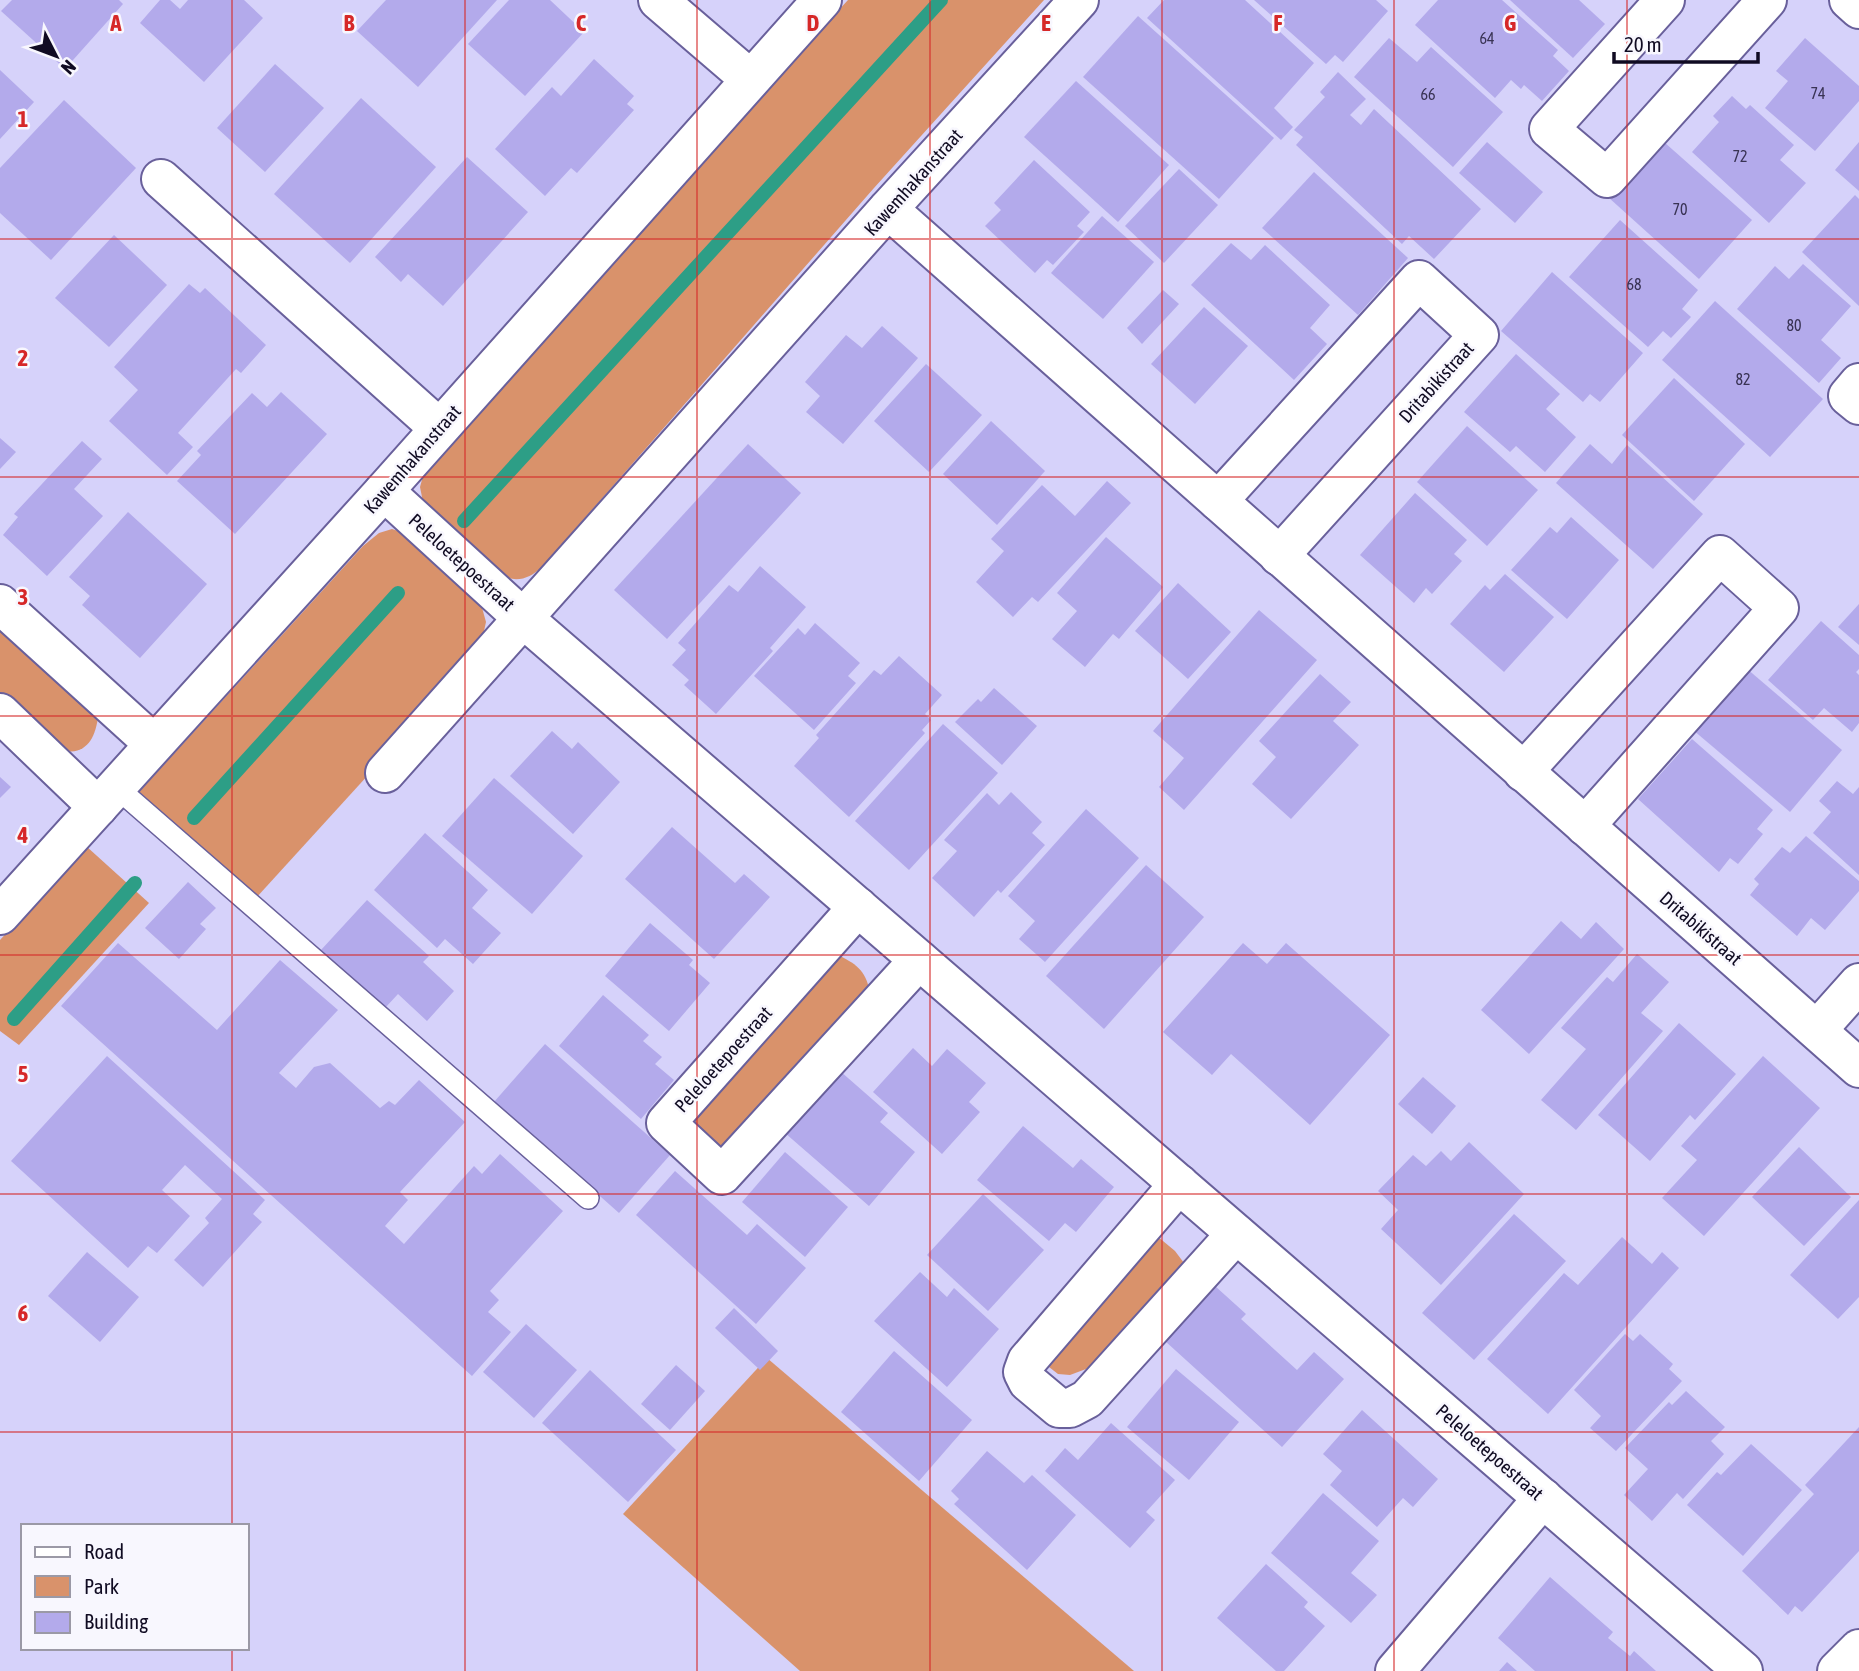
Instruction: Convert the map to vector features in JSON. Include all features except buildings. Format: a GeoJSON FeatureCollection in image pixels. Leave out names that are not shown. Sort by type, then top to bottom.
{"type":"FeatureCollection","features":[{"type":"Feature","properties":{"kind":"street"},"geometry":{"type":"LineString","coordinates":[[659,0],[750,79]]}},
{"type":"Feature","properties":{"kind":"street","name":"Kawemhakanstraat"},"geometry":{"type":"LineString","coordinates":[[0,915],[384,491],[822,0]]}},
{"type":"Feature","properties":{"kind":"street","name":"Kawemhakanstraat"},"geometry":{"type":"LineString","coordinates":[[386,773],[888,209],[1079,0]]}},
{"type":"Feature","properties":{"kind":"street"},"geometry":{"type":"LineString","coordinates":[[1665,0],[1549,129],[1607,178],[1767,0]]}},
{"type":"Feature","properties":{"kind":"street"},"geometry":{"type":"LineString","coordinates":[[1849,0],[1859,9]]}},
{"type":"Feature","properties":{"kind":"street"},"geometry":{"type":"LineString","coordinates":[[160,179],[439,428]]}},
{"type":"Feature","properties":{"kind":"street","name":"Dritabikistraat"},"geometry":{"type":"LineString","coordinates":[[888,209],[1859,1068]]}},
{"type":"Feature","properties":{"kind":"street","name":"Dritabikistraat"},"geometry":{"type":"LineString","coordinates":[[1218,501],[1419,279],[1479,335],[1279,556]]}},
{"type":"Feature","properties":{"kind":"street"},"geometry":{"type":"LineString","coordinates":[[1859,383],[1848,396],[1859,405]]}},
{"type":"Feature","properties":{"kind":"street","name":"Peleloetepoestraat"},"geometry":{"type":"LineString","coordinates":[[384,491],[524,619],[1743,1671]]}},
{"type":"Feature","properties":{"kind":"street"},"geometry":{"type":"LineString","coordinates":[[1523,772],[1720,555],[1779,608],[1585,826]]}},
{"type":"Feature","properties":{"kind":"street"},"geometry":{"type":"LineString","coordinates":[[0,604],[155,744]]}},
{"type":"Feature","properties":{"kind":"street"},"geometry":{"type":"LineString","coordinates":[[0,713],[107,797]]}},
{"type":"Feature","properties":{"kind":"street","name":"Peleloetepoestraat"},"geometry":{"type":"LineString","coordinates":[[858,907],[666,1124],[722,1175],[919,960]]}},
{"type":"Feature","properties":{"kind":"street"},"geometry":{"type":"LineString","coordinates":[[1817,1030],[1859,983]]}},
{"type":"Feature","properties":{"kind":"street"},"geometry":{"type":"LineString","coordinates":[[1179,1184],[1027,1361],[1023,1372],[1028,1382],[1038,1391],[1059,1408],[1070,1408],[1087,1399],[1236,1234]]}},
{"type":"Feature","properties":{"kind":"street"},"geometry":{"type":"LineString","coordinates":[[1395,1671],[1543,1498]]}},
{"type":"Feature","properties":{"kind":"street"},"geometry":{"type":"LineString","coordinates":[[1837,1671],[1859,1649]]}},
{"type":"Feature","properties":{"kind":"lane"},"geometry":{"type":"LineString","coordinates":[[107,797],[588,1198]]}},
{"type":"Feature","properties":{"kind":"green space"},"geometry":{"type":"Polygon","coordinates":[[[848,0],[1044,0],[874,188],[542,567],[524,578],[502,576],[423,502],[420,487],[423,476],[725,133],[848,0]]]}},
{"type":"Feature","properties":{"kind":"green space"},"geometry":{"type":"Polygon","coordinates":[[[392,529],[404,533],[481,604],[486,622],[482,640],[473,660],[256,898],[139,792],[363,546],[379,533],[392,529]]]}},
{"type":"Feature","properties":{"kind":"green space"},"geometry":{"type":"Polygon","coordinates":[[[0,616],[98,718],[91,740],[82,749],[59,751],[0,695],[0,616]]]}},
{"type":"Feature","properties":{"kind":"green space"},"geometry":{"type":"Polygon","coordinates":[[[86,846],[149,903],[19,1045],[0,1031],[0,940],[86,846]]]}},
{"type":"Feature","properties":{"kind":"green space"},"geometry":{"type":"Polygon","coordinates":[[[836,954],[859,968],[870,992],[727,1147],[715,1153],[683,1128],[836,954]]]}},
{"type":"Feature","properties":{"kind":"green space"},"geometry":{"type":"Polygon","coordinates":[[[1157,1236],[1175,1251],[1184,1263],[1145,1320],[1086,1369],[1070,1375],[1058,1374],[1049,1367],[1048,1356],[1157,1236]]]}},
{"type":"Feature","properties":{"kind":"green space"},"geometry":{"type":"Polygon","coordinates":[[[767,1358],[1134,1671],[800,1671],[623,1514],[767,1358]]]}},
{"type":"Feature","properties":{"kind":"waterway"},"geometry":{"type":"LineString","coordinates":[[464,521],[941,0]]}},
{"type":"Feature","properties":{"kind":"waterway"},"geometry":{"type":"LineString","coordinates":[[194,818],[398,593]]}},
{"type":"Feature","properties":{"kind":"waterway"},"geometry":{"type":"LineString","coordinates":[[14,1019],[135,883]]}}]}
